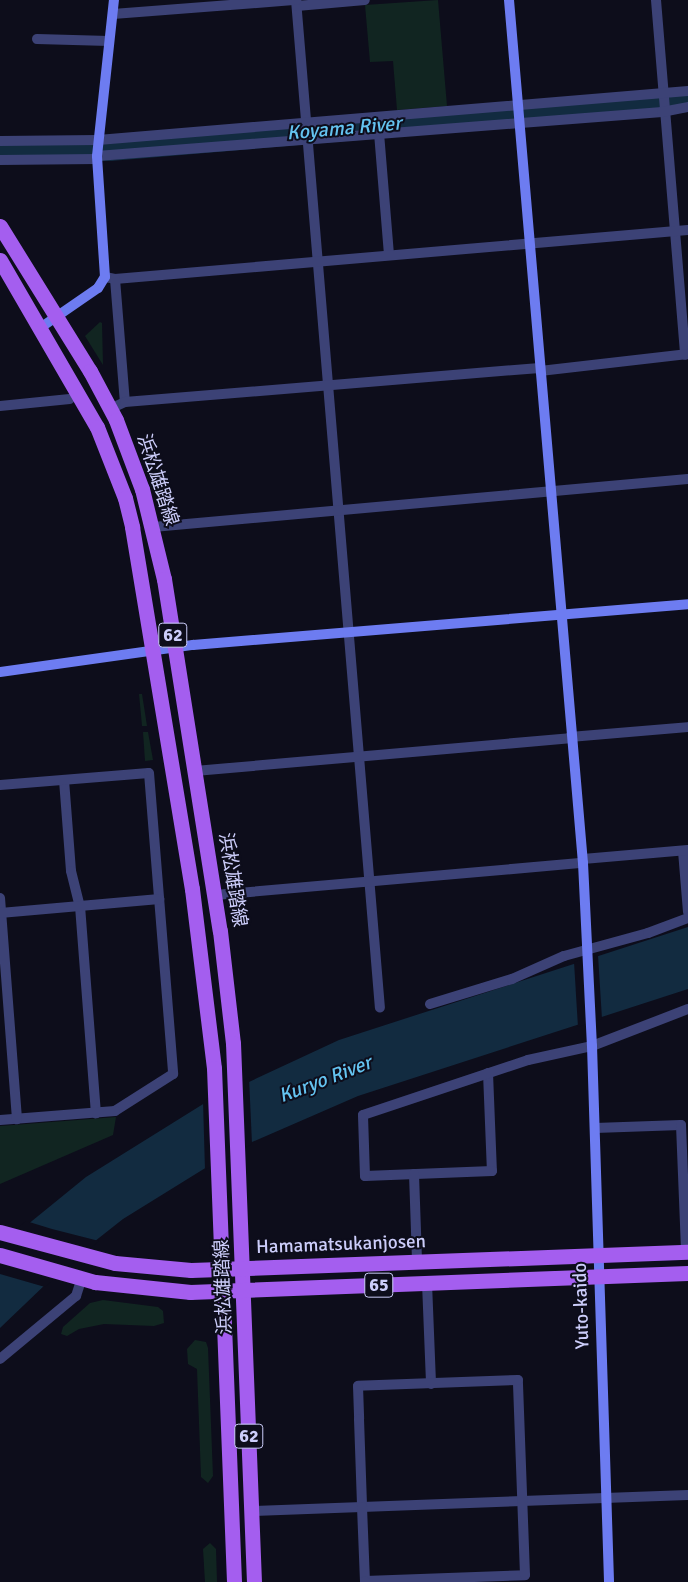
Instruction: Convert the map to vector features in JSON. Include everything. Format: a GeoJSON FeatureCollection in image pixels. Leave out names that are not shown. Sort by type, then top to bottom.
{"type":"FeatureCollection","features":[{"type":"Feature","properties":{"kind":"main road","name":"浜松雄踏線"},"geometry":{"type":"LineString","coordinates":[[0,226],[57,317],[110,409],[137,472],[153,527],[175,648],[215,895],[236,1080],[254,1582]]}},
{"type":"Feature","properties":{"kind":"main road","name":"浜松雄踏線"},"geometry":{"type":"LineString","coordinates":[[0,260],[97,428],[125,498],[153,652],[196,920],[216,1090],[234,1582]]}},
{"type":"Feature","properties":{"kind":"main road","name":"Hamamatsukanjosen"},"geometry":{"type":"LineString","coordinates":[[2,1232],[90,1258],[166,1269],[222,1269],[687,1252]]}},
{"type":"Feature","properties":{"kind":"main road","name":"65"},"geometry":{"type":"LineString","coordinates":[[0,1254],[77,1277],[142,1289],[223,1291],[688,1273]]}},
{"type":"Feature","properties":{"kind":"street"},"geometry":{"type":"LineString","coordinates":[[114,0],[97,150],[125,402]]}},
{"type":"Feature","properties":{"kind":"street"},"geometry":{"type":"LineString","coordinates":[[113,14],[296,2],[365,0]]}},
{"type":"Feature","properties":{"kind":"street","name":"Yuto-kaido"},"geometry":{"type":"LineString","coordinates":[[509,0],[570,738],[583,861],[595,1128],[609,1582]]}},
{"type":"Feature","properties":{"kind":"street"},"geometry":{"type":"LineString","coordinates":[[110,409],[125,402],[540,370],[687,354],[656,0]]}},
{"type":"Feature","properties":{"kind":"street"},"geometry":{"type":"LineString","coordinates":[[296,2],[380,1008]]}},
{"type":"Feature","properties":{"kind":"street"},"geometry":{"type":"LineString","coordinates":[[37,39],[109,41]]}},
{"type":"Feature","properties":{"kind":"street"},"geometry":{"type":"LineString","coordinates":[[0,160],[308,131],[666,101],[688,91]]}},
{"type":"Feature","properties":{"kind":"street"},"geometry":{"type":"LineString","coordinates":[[0,141],[97,150],[308,131],[379,133],[519,113],[666,101],[688,107]]}},
{"type":"Feature","properties":{"kind":"street"},"geometry":{"type":"LineString","coordinates":[[379,133],[389,255]]}},
{"type":"Feature","properties":{"kind":"street"},"geometry":{"type":"LineString","coordinates":[[40,328],[110,278],[688,230]]}},
{"type":"Feature","properties":{"kind":"street"},"geometry":{"type":"LineString","coordinates":[[0,406],[70,399]]}},
{"type":"Feature","properties":{"kind":"street"},"geometry":{"type":"LineString","coordinates":[[153,527],[688,479]]}},
{"type":"Feature","properties":{"kind":"street"},"geometry":{"type":"LineString","coordinates":[[0,672],[175,648],[688,604]]}},
{"type":"Feature","properties":{"kind":"street"},"geometry":{"type":"LineString","coordinates":[[195,771],[688,727]]}},
{"type":"Feature","properties":{"kind":"street"},"geometry":{"type":"LineString","coordinates":[[0,785],[149,773],[173,1074],[114,1111],[0,1120]]}},
{"type":"Feature","properties":{"kind":"street"},"geometry":{"type":"LineString","coordinates":[[64,780],[71,871],[80,906],[96,1113]]}},
{"type":"Feature","properties":{"kind":"street"},"geometry":{"type":"LineString","coordinates":[[215,895],[685,850],[688,912]]}},
{"type":"Feature","properties":{"kind":"street"},"geometry":{"type":"LineString","coordinates":[[0,898],[17,1119]]}},
{"type":"Feature","properties":{"kind":"street"},"geometry":{"type":"LineString","coordinates":[[1,913],[159,899]]}},
{"type":"Feature","properties":{"kind":"street"},"geometry":{"type":"LineString","coordinates":[[430,1004],[512,979],[587,951],[648,933],[688,918]]}},
{"type":"Feature","properties":{"kind":"street"},"geometry":{"type":"LineString","coordinates":[[488,1073],[492,1171],[365,1176],[363,1115],[488,1073],[528,1060],[592,1046],[688,1009]]}},
{"type":"Feature","properties":{"kind":"street"},"geometry":{"type":"LineString","coordinates":[[595,1128],[681,1125],[687,1252]]}},
{"type":"Feature","properties":{"kind":"street"},"geometry":{"type":"LineString","coordinates":[[414,1174],[416,1262]]}},
{"type":"Feature","properties":{"kind":"street"},"geometry":{"type":"LineString","coordinates":[[0,1359],[76,1296],[77,1277]]}},
{"type":"Feature","properties":{"kind":"street"},"geometry":{"type":"LineString","coordinates":[[427,1283],[431,1384]]}},
{"type":"Feature","properties":{"kind":"street"},"geometry":{"type":"LineString","coordinates":[[518,1380],[526,1575],[482,1579],[365,1581],[358,1386],[431,1384],[518,1380]]}},
{"type":"Feature","properties":{"kind":"street"},"geometry":{"type":"LineString","coordinates":[[252,1511],[688,1495]]}},
{"type":"Feature","properties":{"kind":"green space"},"geometry":{"type":"Polygon","coordinates":[[[438,0],[447,106],[397,110],[393,61],[370,62],[365,5],[438,0]]]}},
{"type":"Feature","properties":{"kind":"green space"},"geometry":{"type":"Polygon","coordinates":[[[100,322],[102,323],[103,365],[85,336],[100,322]]]}},
{"type":"Feature","properties":{"kind":"green space"},"geometry":{"type":"Polygon","coordinates":[[[139,694],[142,694],[147,726],[142,726],[139,694]]]}},
{"type":"Feature","properties":{"kind":"green space"},"geometry":{"type":"Polygon","coordinates":[[[143,732],[148,732],[153,760],[145,761],[143,732]]]}},
{"type":"Feature","properties":{"kind":"green space"},"geometry":{"type":"Polygon","coordinates":[[[116,1117],[113,1135],[0,1184],[0,1126],[116,1117]]]}},
{"type":"Feature","properties":{"kind":"green space"},"geometry":{"type":"Polygon","coordinates":[[[103,1300],[158,1307],[163,1311],[164,1323],[154,1326],[104,1324],[79,1329],[67,1336],[61,1334],[63,1327],[90,1303],[103,1300]]]}},
{"type":"Feature","properties":{"kind":"green space"},"geometry":{"type":"Polygon","coordinates":[[[195,1340],[206,1342],[208,1348],[213,1476],[208,1483],[201,1477],[197,1369],[188,1364],[187,1349],[195,1340]]]}},
{"type":"Feature","properties":{"kind":"green space"},"geometry":{"type":"Polygon","coordinates":[[[210,1543],[216,1549],[217,1582],[205,1582],[203,1549],[210,1543]]]}},
{"type":"Feature","properties":{"kind":"water","name":"Kuryo River"},"geometry":{"type":"Polygon","coordinates":[[[688,927],[688,989],[358,1096],[236,1149],[123,1219],[71,1260],[0,1328],[0,1247],[86,1177],[208,1101],[339,1040],[688,927]]]}},
{"type":"Feature","properties":{"kind":"pier"},"geometry":{"type":"Polygon","coordinates":[[[598,955],[602,1019],[578,1027],[574,962],[598,955]]]}},
{"type":"Feature","properties":{"kind":"pier"},"geometry":{"type":"Polygon","coordinates":[[[249,1077],[252,1144],[205,1170],[203,1101],[249,1077]]]}},
{"type":"Feature","properties":{"kind":"pier"},"geometry":{"type":"Polygon","coordinates":[[[26,1221],[99,1241],[45,1287],[0,1274],[0,1243],[26,1221]]]}},
{"type":"Feature","properties":{"kind":"waterway","name":"Koyama River"},"geometry":{"type":"LineString","coordinates":[[0,149],[109,148],[688,99]]}}]}
